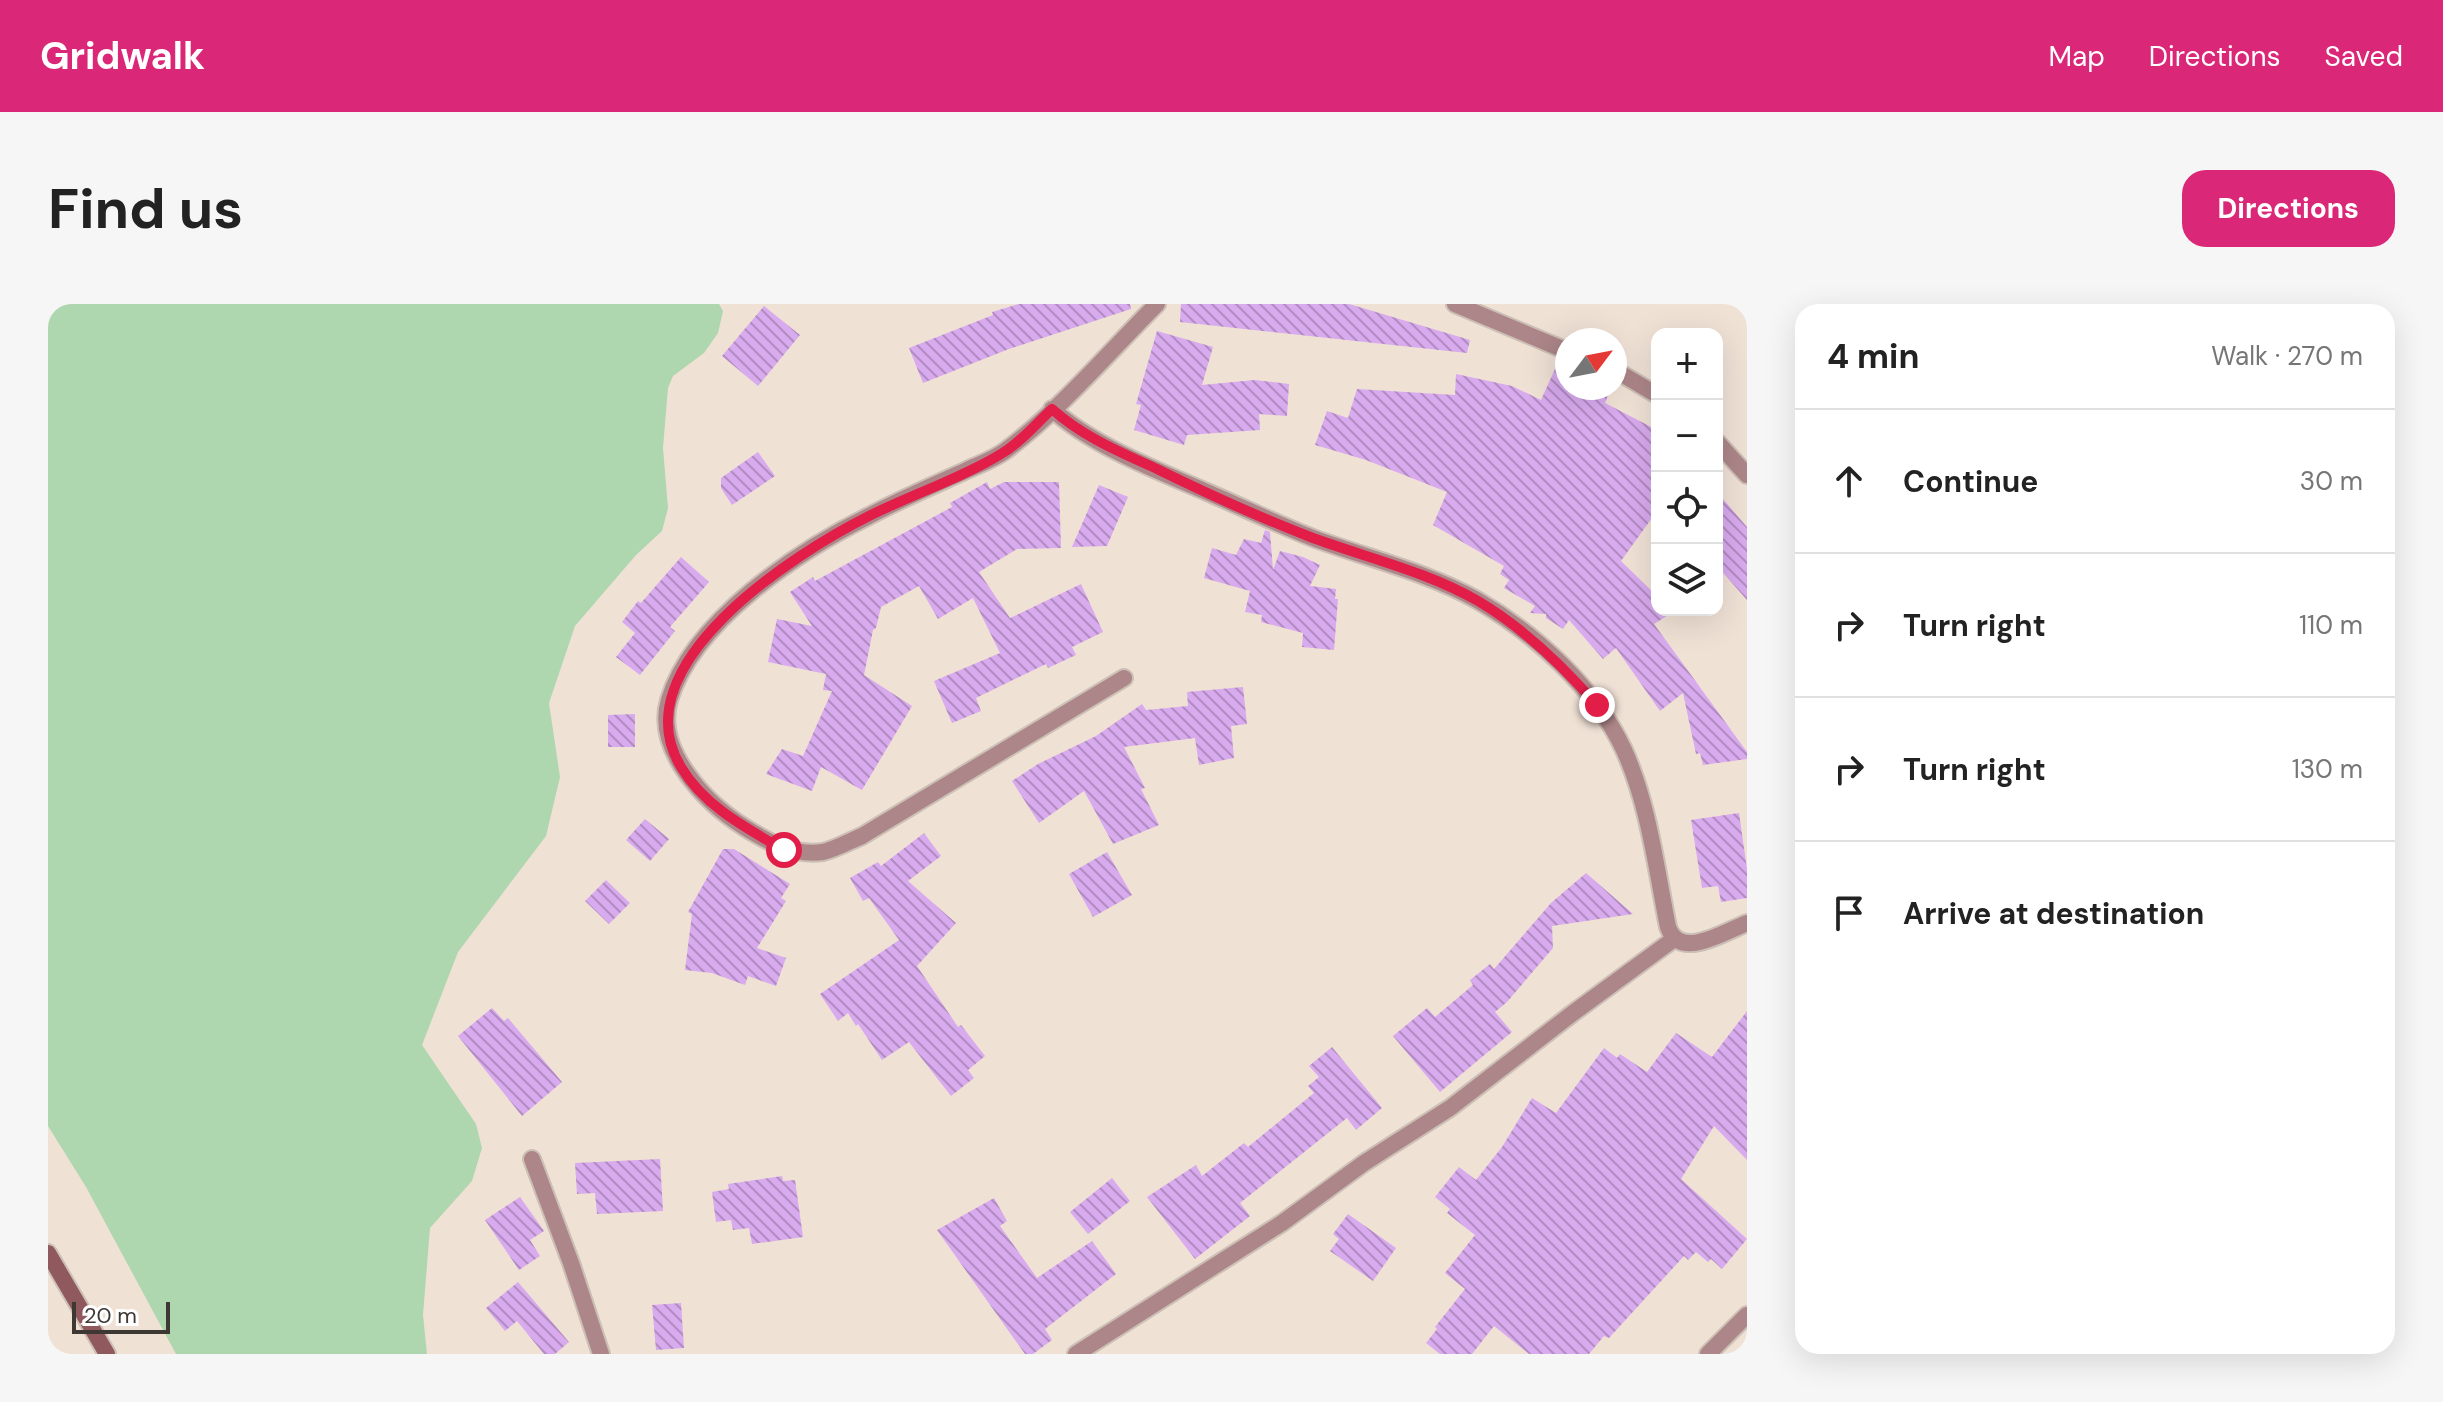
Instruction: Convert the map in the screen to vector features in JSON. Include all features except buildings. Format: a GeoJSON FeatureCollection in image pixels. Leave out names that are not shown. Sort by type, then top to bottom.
{"type":"FeatureCollection","features":[{"type":"Feature","properties":{"kind":"street"},"geometry":{"type":"LineString","coordinates":[[1124,678],[862,836],[823,852],[784,850],[742,826],[708,800],[680,766],[668,731],[668,703],[681,673],[716,625],[747,593],[866,517],[1003,453],[1052,409],[1157,304]]}},
{"type":"Feature","properties":{"kind":"street"},"geometry":{"type":"LineString","coordinates":[[1455,304],[1555,346]]}},
{"type":"Feature","properties":{"kind":"street"},"geometry":{"type":"LineString","coordinates":[[1627,377],[1651,391]]}},
{"type":"Feature","properties":{"kind":"street"},"geometry":{"type":"LineString","coordinates":[[1052,409],[1083,434],[1180,480],[1311,537],[1429,579],[1476,600],[1515,625],[1566,669],[1597,705],[1623,749],[1643,798],[1668,927],[1674,939],[1681,944],[1691,944],[1747,923]]}},
{"type":"Feature","properties":{"kind":"street"},"geometry":{"type":"LineString","coordinates":[[1723,449],[1747,475]]}},
{"type":"Feature","properties":{"kind":"street"},"geometry":{"type":"LineString","coordinates":[[1076,1354],[1282,1223],[1364,1163],[1450,1108],[1674,939]]}},
{"type":"Feature","properties":{"kind":"street"},"geometry":{"type":"LineString","coordinates":[[532,1159],[601,1354]]}},
{"type":"Feature","properties":{"kind":"street"},"geometry":{"type":"LineString","coordinates":[[48,1253],[107,1354]]}},
{"type":"Feature","properties":{"kind":"street"},"geometry":{"type":"LineString","coordinates":[[1708,1354],[1747,1315]]}},
{"type":"Feature","properties":{"kind":"green space"},"geometry":{"type":"Polygon","coordinates":[[[48,304],[719,304],[723,311],[718,333],[704,353],[673,376],[668,388],[663,448],[668,508],[662,531],[636,555],[575,626],[549,703],[560,777],[546,836],[458,952],[422,1045],[476,1124],[482,1148],[472,1181],[430,1228],[423,1315],[427,1354],[176,1354],[86,1187],[48,1126],[48,304]]]}},
{"type":"Feature","properties":{"kind":"route"},"geometry":{"type":"LineString","coordinates":[[784,850],[742,826],[708,800],[680,766],[668,731],[668,703],[681,673],[716,625],[747,593],[866,517],[1003,453],[1052,409],[1083,434],[1180,480],[1311,537],[1429,579],[1476,600],[1515,625],[1566,669],[1597,705]]}}]}
